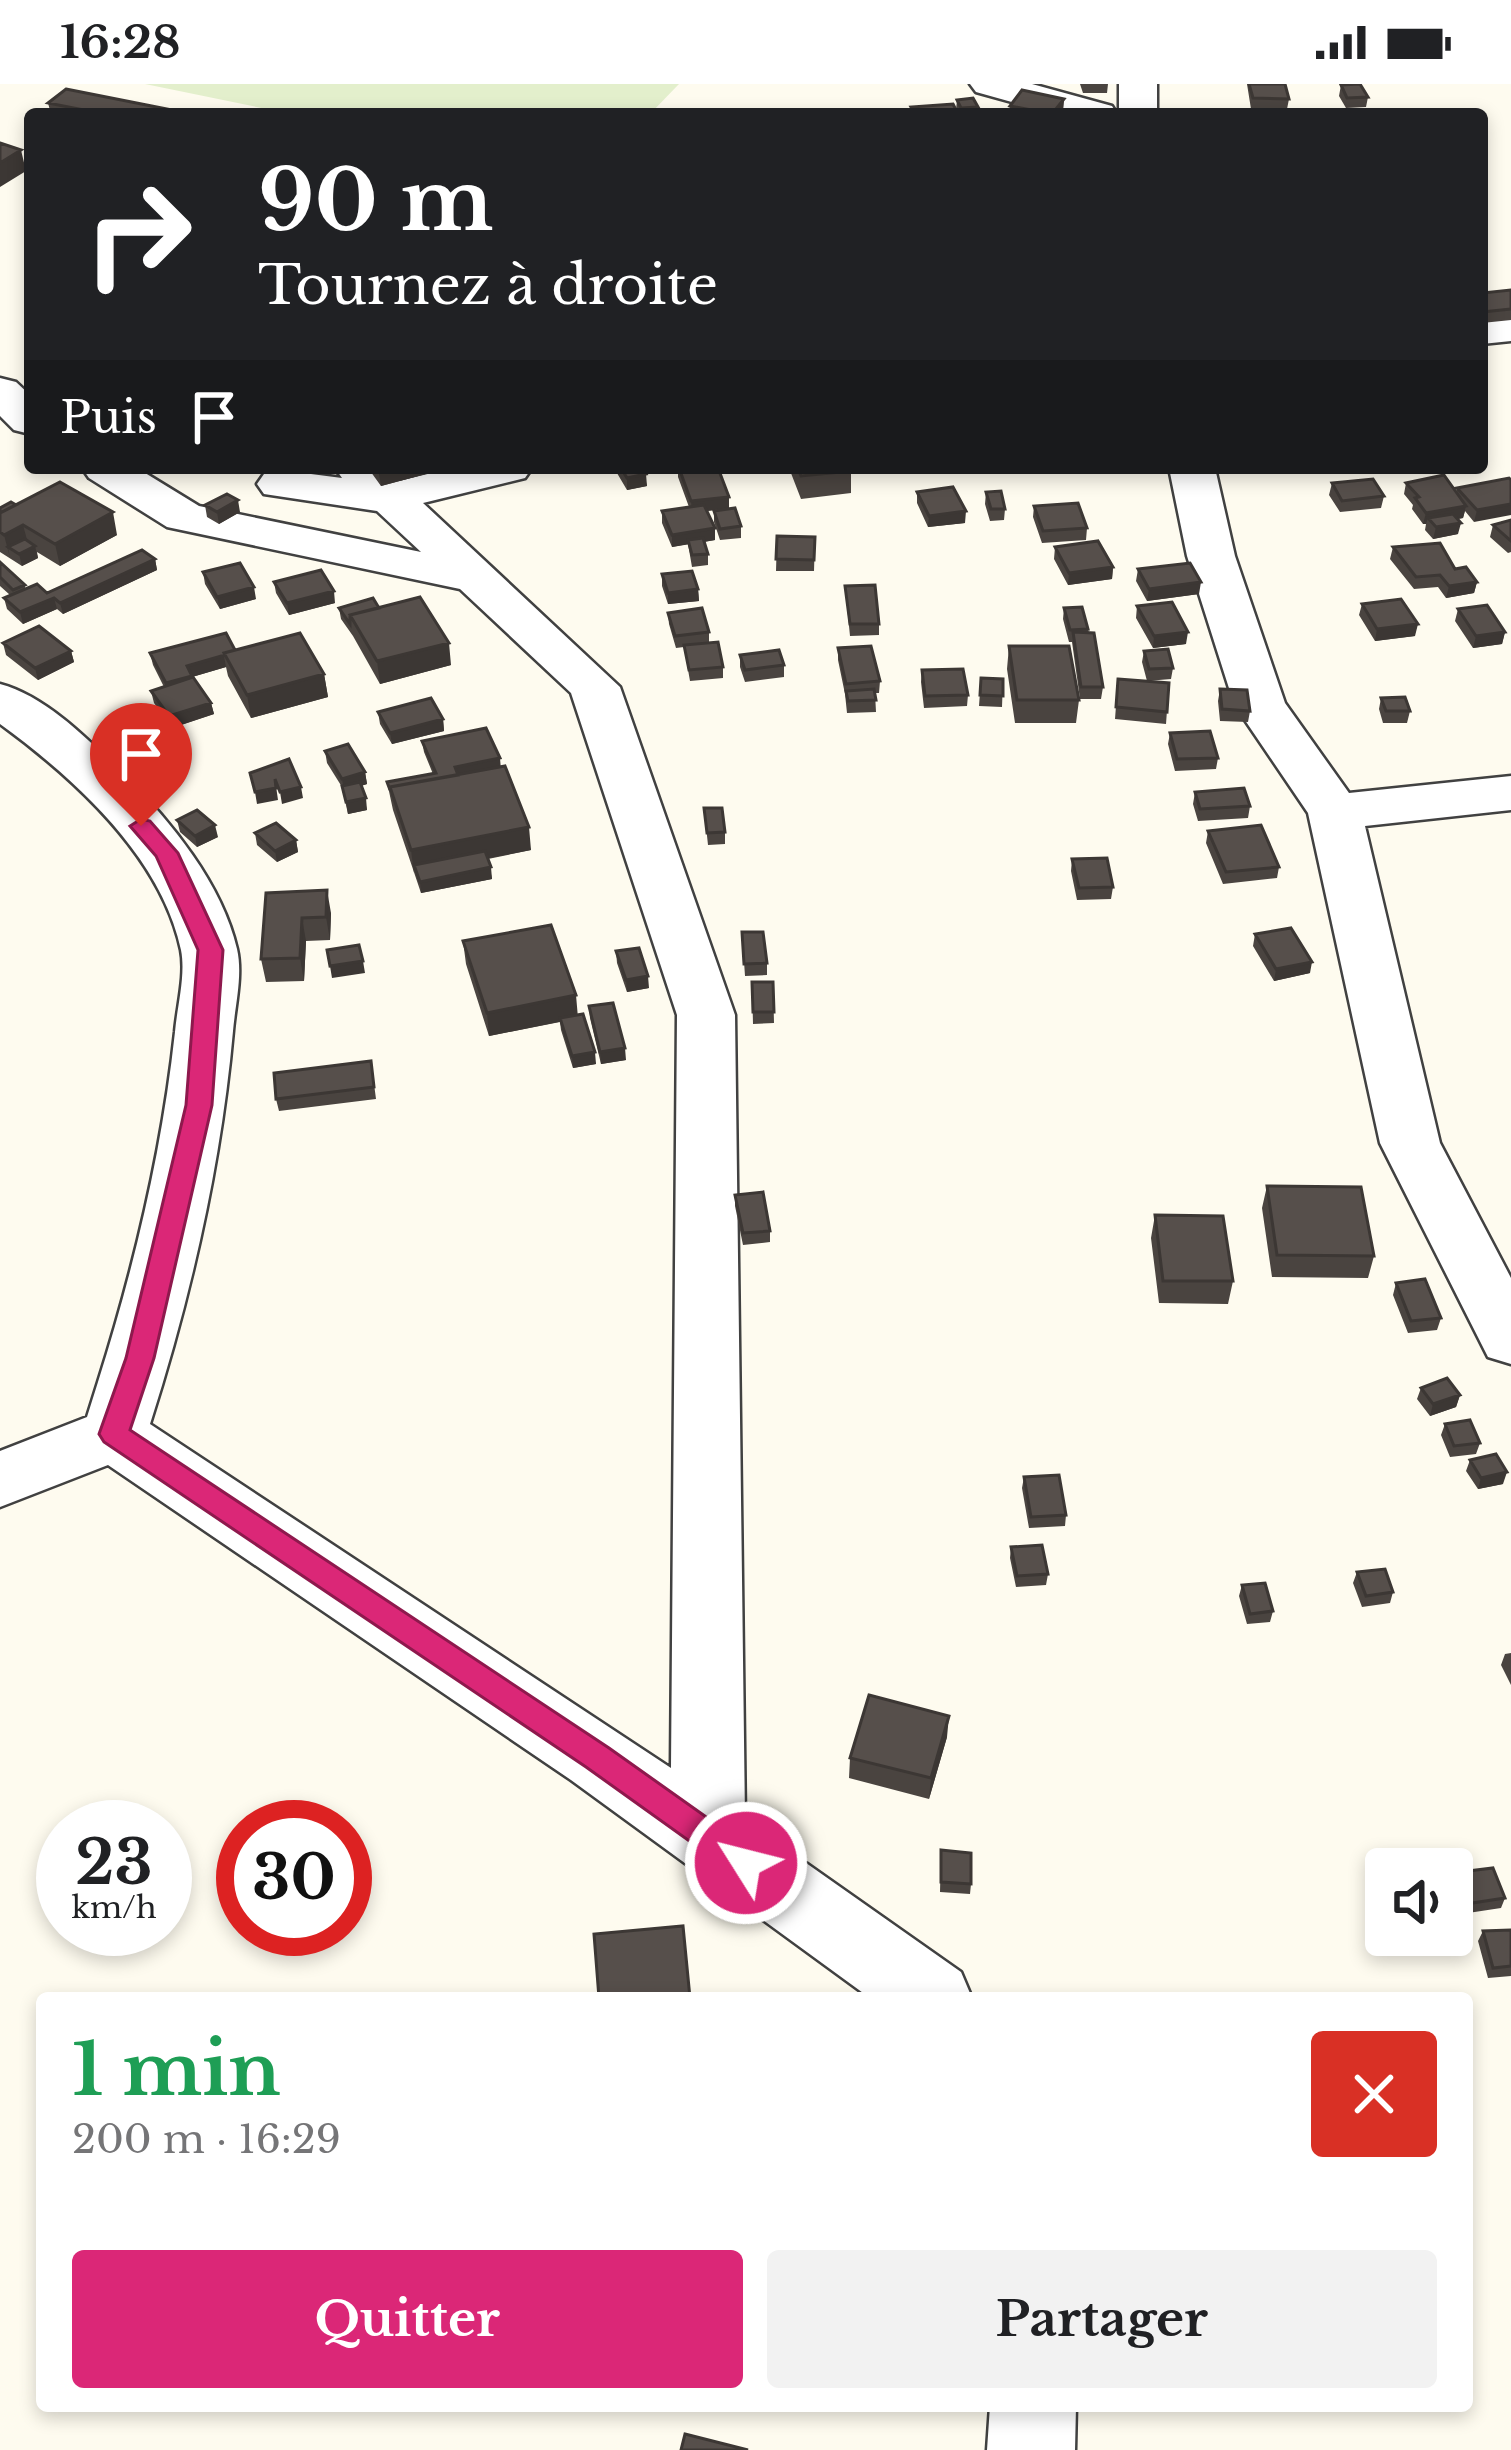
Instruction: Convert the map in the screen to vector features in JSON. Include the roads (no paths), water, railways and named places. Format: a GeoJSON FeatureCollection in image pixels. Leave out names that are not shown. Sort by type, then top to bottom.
{"type":"FeatureCollection","features":[{"type":"Feature","properties":{"kind":"street"},"geometry":{"type":"LineString","coordinates":[[989,84],[1076,108]]}},
{"type":"Feature","properties":{"kind":"street"},"geometry":{"type":"LineString","coordinates":[[0,392],[24,414]]}},
{"type":"Feature","properties":{"kind":"street"},"geometry":{"type":"LineString","coordinates":[[120,478],[294,476],[372,483],[454,474]]}},
{"type":"Feature","properties":{"kind":"street"},"geometry":{"type":"LineString","coordinates":[[1193,474],[1211,556],[1260,704],[1310,783],[1335,812],[1410,1143],[1511,1340]]}},
{"type":"Feature","properties":{"kind":"street"},"geometry":{"type":"LineString","coordinates":[[120,478],[184,517],[476,577]]}},
{"type":"Feature","properties":{"kind":"street"},"geometry":{"type":"LineString","coordinates":[[372,483],[595,687],[706,1015],[708,1836]]}},
{"type":"Feature","properties":{"kind":"street"},"geometry":{"type":"LineString","coordinates":[[0,700],[67,746],[166,853],[210,950],[199,1105],[140,1358],[114,1434],[0,1480]]}},
{"type":"Feature","properties":{"kind":"street"},"geometry":{"type":"LineString","coordinates":[[1335,812],[1511,794]]}},
{"type":"Feature","properties":{"kind":"street"},"geometry":{"type":"LineString","coordinates":[[114,1434],[708,1836],[926,1992]]}},
{"type":"Feature","properties":{"kind":"street"},"geometry":{"type":"LineString","coordinates":[[1031,2450],[1033,2412]]}}]}
